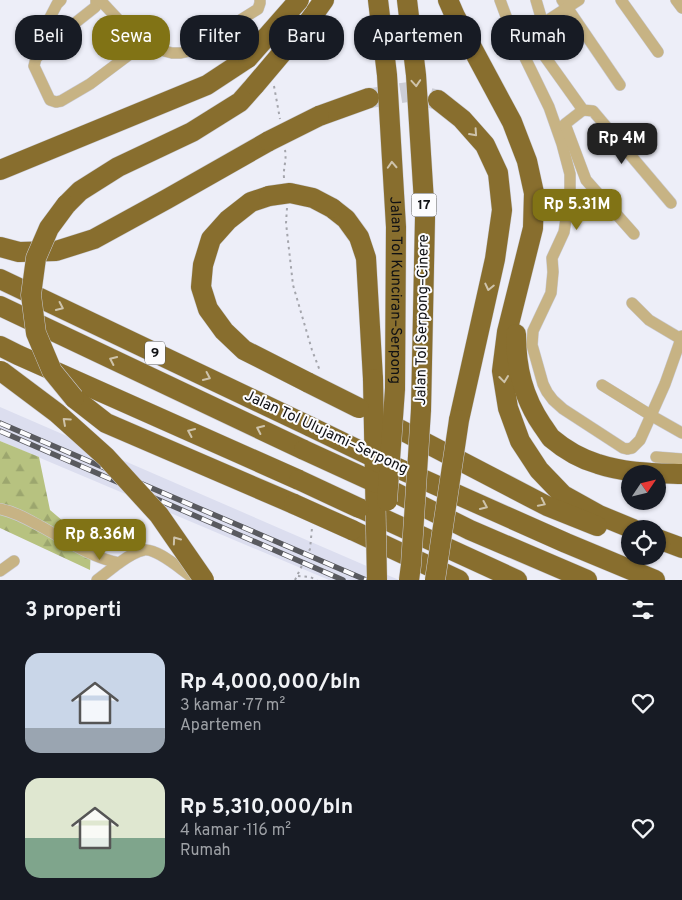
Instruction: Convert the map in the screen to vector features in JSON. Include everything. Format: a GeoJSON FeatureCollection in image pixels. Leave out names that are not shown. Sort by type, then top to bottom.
{"type":"FeatureCollection","features":[{"type":"Feature","properties":{"kind":"highway"},"geometry":{"type":"LineString","coordinates":[[0,170],[207,85],[248,58],[299,0]]}},
{"type":"Feature","properties":{"kind":"highway"},"geometry":{"type":"LineString","coordinates":[[324,0],[264,83],[240,102],[192,132],[118,167],[80,191],[66,205],[49,228],[36,258],[30,295],[36,333],[52,371],[74,398],[106,423],[294,504],[458,580]]}},
{"type":"Feature","properties":{"kind":"highway","name":"Jalan Tol Kunciran–Serpong"},"geometry":{"type":"LineString","coordinates":[[378,0],[387,75],[396,227],[395,389],[388,497],[378,580]]}},
{"type":"Feature","properties":{"kind":"highway","name":"Jalan Tol Serpong–Cinere"},"geometry":{"type":"LineString","coordinates":[[406,0],[416,75],[425,218],[421,410],[409,580]]}},
{"type":"Feature","properties":{"kind":"highway"},"geometry":{"type":"LineString","coordinates":[[448,0],[512,122],[527,161],[534,193],[532,228],[508,332],[502,371],[508,408],[520,441],[539,470],[563,495],[599,515],[621,524]]}},
{"type":"Feature","properties":{"kind":"highway"},"geometry":{"type":"LineString","coordinates":[[0,247],[19,252],[56,251],[94,239],[277,145],[319,116],[369,98]]}},
{"type":"Feature","properties":{"kind":"highway"},"geometry":{"type":"LineString","coordinates":[[435,580],[459,420],[495,259],[502,210],[498,173],[486,145],[462,119],[438,100]]}},
{"type":"Feature","properties":{"kind":"highway"},"geometry":{"type":"LineString","coordinates":[[378,580],[373,379],[366,258],[359,237],[346,220],[332,208],[313,198],[277,190],[251,202],[228,220],[211,239],[203,265],[201,287],[208,309],[224,331],[244,350],[315,379],[359,408],[547,506],[621,536]]}},
{"type":"Feature","properties":{"kind":"highway","name":"Jalan Tol Ulujami–Serpong"},"geometry":{"type":"LineString","coordinates":[[0,279],[375,458],[566,543],[655,580]]}},
{"type":"Feature","properties":{"kind":"highway"},"geometry":{"type":"LineString","coordinates":[[516,297],[516,348],[521,382],[532,410],[550,437],[572,453],[597,464],[635,472],[682,474]]}},
{"type":"Feature","properties":{"kind":"highway","name":"Jalan Tol Ulujami–Serpong"},"geometry":{"type":"LineString","coordinates":[[0,306],[376,483],[470,530],[587,580]]}},
{"type":"Feature","properties":{"kind":"highway"},"geometry":{"type":"LineString","coordinates":[[0,346],[517,580]]}},
{"type":"Feature","properties":{"kind":"highway"},"geometry":{"type":"LineString","coordinates":[[0,371],[57,413],[106,457],[159,515],[204,580]]}},
{"type":"Feature","properties":{"kind":"highway"},"geometry":{"type":"LineString","coordinates":[[666,542],[682,550]]}},
{"type":"Feature","properties":{"kind":"highway"},"geometry":{"type":"LineString","coordinates":[[666,547],[682,550]]}},
{"type":"Feature","properties":{"kind":"street"},"geometry":{"type":"LineString","coordinates":[[51,15],[60,0]]}},
{"type":"Feature","properties":{"kind":"street"},"geometry":{"type":"LineString","coordinates":[[82,17],[96,6],[96,0]]}},
{"type":"Feature","properties":{"kind":"street"},"geometry":{"type":"LineString","coordinates":[[100,0],[114,15]]}},
{"type":"Feature","properties":{"kind":"street"},"geometry":{"type":"LineString","coordinates":[[170,52],[190,51],[258,9],[260,0]]}},
{"type":"Feature","properties":{"kind":"street"},"geometry":{"type":"LineString","coordinates":[[500,0],[510,27],[549,107],[570,174],[570,193],[564,232],[552,258],[551,293],[533,332],[532,345],[543,384],[553,400],[563,409],[627,449],[632,448],[640,440],[652,416],[666,384],[681,338],[649,320],[632,303]]}},
{"type":"Feature","properties":{"kind":"street"},"geometry":{"type":"LineString","coordinates":[[536,0],[540,15]]}},
{"type":"Feature","properties":{"kind":"street"},"geometry":{"type":"LineString","coordinates":[[553,15],[565,4],[578,0]]}},
{"type":"Feature","properties":{"kind":"street"},"geometry":{"type":"LineString","coordinates":[[621,0],[658,52]]}},
{"type":"Feature","properties":{"kind":"street"},"geometry":{"type":"LineString","coordinates":[[676,0],[682,8]]}},
{"type":"Feature","properties":{"kind":"street"},"geometry":{"type":"LineString","coordinates":[[565,4],[620,85]]}},
{"type":"Feature","properties":{"kind":"street"},"geometry":{"type":"LineString","coordinates":[[36,60],[34,66],[50,100],[56,102],[90,84],[122,60]]}},
{"type":"Feature","properties":{"kind":"street"},"geometry":{"type":"LineString","coordinates":[[547,60],[583,110]]}},
{"type":"Feature","properties":{"kind":"street"},"geometry":{"type":"LineString","coordinates":[[634,234],[586,180],[565,124],[583,110],[593,111],[671,203]]}},
{"type":"Feature","properties":{"kind":"street"},"geometry":{"type":"LineString","coordinates":[[602,385],[682,433]]}},
{"type":"Feature","properties":{"kind":"street"},"geometry":{"type":"LineString","coordinates":[[656,457],[682,459]]}},
{"type":"Feature","properties":{"kind":"street"},"geometry":{"type":"LineString","coordinates":[[0,509],[10,511],[104,560],[119,563]]}},
{"type":"Feature","properties":{"kind":"street"},"geometry":{"type":"LineString","coordinates":[[97,580],[131,554],[145,550],[155,552],[198,580]]}},
{"type":"Feature","properties":{"kind":"street"},"geometry":{"type":"LineString","coordinates":[[0,571],[14,561]]}},
{"type":"Feature","properties":{"kind":"path"},"geometry":{"type":"LineString","coordinates":[[264,83],[280,120]]}},
{"type":"Feature","properties":{"kind":"path"},"geometry":{"type":"LineString","coordinates":[[277,145],[287,159],[277,190]]}},
{"type":"Feature","properties":{"kind":"path"},"geometry":{"type":"LineString","coordinates":[[288,206],[286,223],[293,285],[312,350],[315,379]]}},
{"type":"Feature","properties":{"kind":"path"},"geometry":{"type":"LineString","coordinates":[[295,580],[310,549],[312,527]]}},
{"type":"Feature","properties":{"kind":"path"},"geometry":{"type":"LineString","coordinates":[[298,576],[317,580]]}},
{"type":"Feature","properties":{"kind":"shaded area"},"geometry":{"type":"Polygon","coordinates":[[[0,407],[399,580],[329,580],[0,441],[0,407]]]}},
{"type":"Feature","properties":{"kind":"green space"},"geometry":{"type":"Polygon","coordinates":[[[0,441],[39,457],[50,510],[91,545],[90,570],[0,528],[0,441]]]}},
{"type":"Feature","properties":{"kind":"tunnel"},"geometry":{"type":"LineString","coordinates":[[371,98],[408,92],[438,100]]}},
{"type":"Feature","properties":{"kind":"railway"},"geometry":{"type":"LineString","coordinates":[[0,423],[366,580]]}},
{"type":"Feature","properties":{"kind":"railway"},"geometry":{"type":"LineString","coordinates":[[0,431],[343,580]]}}]}
